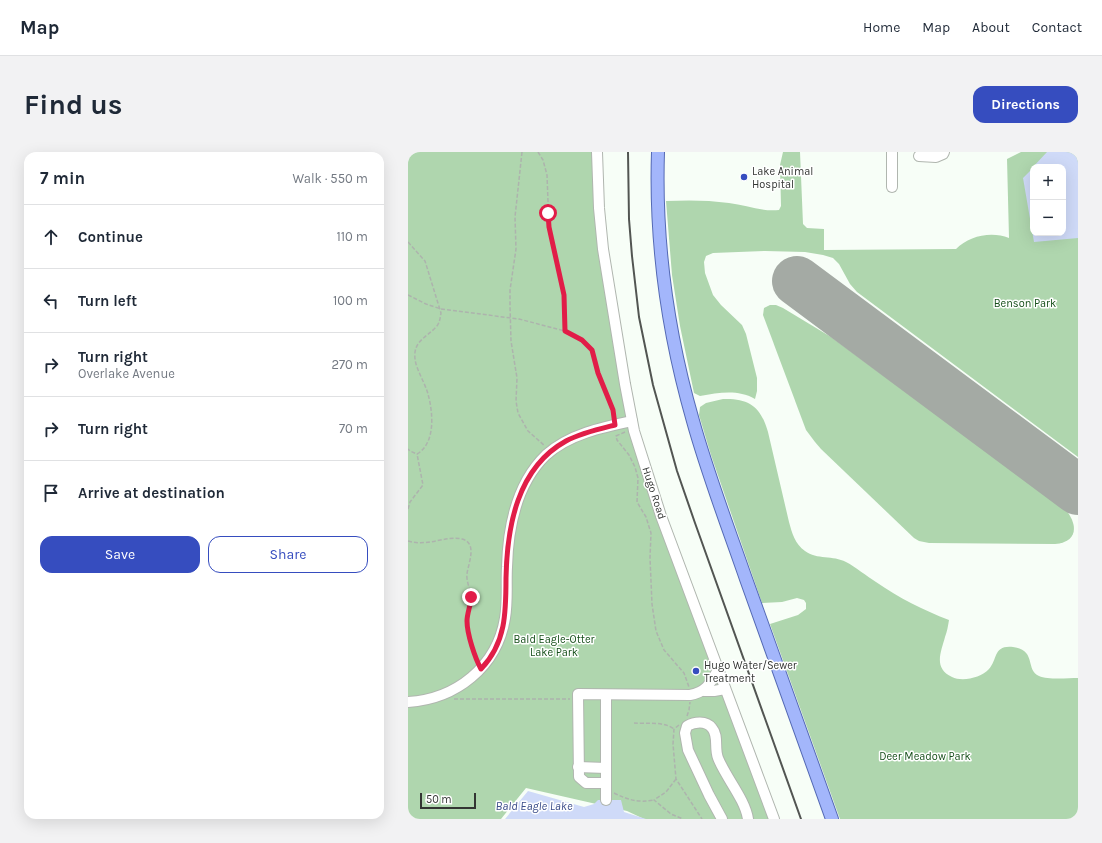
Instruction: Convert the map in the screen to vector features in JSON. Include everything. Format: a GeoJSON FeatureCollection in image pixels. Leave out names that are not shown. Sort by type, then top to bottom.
{"type":"FeatureCollection","features":[{"type":"Feature","properties":{"kind":"main road"},"geometry":{"type":"LineString","coordinates":[[658,152],[658,204],[665,278],[677,354],[688,404],[715,492],[832,819]]}},
{"type":"Feature","properties":{"kind":"street","name":"Hugo Road"},"geometry":{"type":"LineString","coordinates":[[597,152],[599,208],[603,249],[613,318],[632,421],[659,509],[774,819]]}},
{"type":"Feature","properties":{"kind":"street"},"geometry":{"type":"LineString","coordinates":[[892,152],[892,187]]}},
{"type":"Feature","properties":{"kind":"street"},"geometry":{"type":"LineString","coordinates":[[919,156],[936,157],[944,152]]}},
{"type":"Feature","properties":{"kind":"street"},"geometry":{"type":"LineString","coordinates":[[408,702],[422,701],[446,694],[462,686],[481,669],[490,658],[502,632],[505,618],[508,551],[517,503],[522,490],[536,466],[550,452],[567,441],[580,435],[632,421]]}},
{"type":"Feature","properties":{"kind":"street"},"geometry":{"type":"LineString","coordinates":[[704,691],[718,670]]}},
{"type":"Feature","properties":{"kind":"street"},"geometry":{"type":"LineString","coordinates":[[606,783],[586,783],[579,777],[578,694],[690,695],[704,691],[726,689]]}},
{"type":"Feature","properties":{"kind":"street"},"geometry":{"type":"LineString","coordinates":[[606,695],[606,800]]}},
{"type":"Feature","properties":{"kind":"street"},"geometry":{"type":"LineString","coordinates":[[722,819],[688,750],[685,733],[687,726],[692,723],[703,723],[711,726],[716,734],[717,756],[726,776],[746,810],[748,819]]}},
{"type":"Feature","properties":{"kind":"street"},"geometry":{"type":"LineString","coordinates":[[578,767],[606,768]]}},
{"type":"Feature","properties":{"kind":"path"},"geometry":{"type":"LineString","coordinates":[[522,152],[515,217],[516,249],[510,290],[511,341],[517,378],[516,401],[518,413],[528,431],[550,452]]}},
{"type":"Feature","properties":{"kind":"path"},"geometry":{"type":"LineString","coordinates":[[538,152],[543,160],[547,175],[549,227],[564,295],[565,331]]}},
{"type":"Feature","properties":{"kind":"path"},"geometry":{"type":"LineString","coordinates":[[408,242],[425,261],[429,278],[441,309],[440,321],[436,327],[421,340],[416,352],[415,359],[428,393],[432,419],[428,441],[422,451],[417,454]]}},
{"type":"Feature","properties":{"kind":"path"},"geometry":{"type":"LineString","coordinates":[[408,295],[426,304],[441,309],[510,317],[565,331],[582,340],[592,350],[598,373],[613,410],[617,440],[629,455],[635,467],[638,488],[637,502],[646,517],[651,533],[650,558],[652,604],[656,631],[664,650],[684,674],[687,680],[690,695],[689,710],[684,719]]}},
{"type":"Feature","properties":{"kind":"path"},"geometry":{"type":"LineString","coordinates":[[616,436],[628,428],[632,421]]}},
{"type":"Feature","properties":{"kind":"path"},"geometry":{"type":"LineString","coordinates":[[408,449],[417,454]]}},
{"type":"Feature","properties":{"kind":"path"},"geometry":{"type":"LineString","coordinates":[[408,509],[410,502],[423,485],[417,454]]}},
{"type":"Feature","properties":{"kind":"path"},"geometry":{"type":"LineString","coordinates":[[408,541],[416,544],[453,538],[467,540],[470,545],[471,552],[467,578],[471,604],[467,621],[475,659],[481,669]]}},
{"type":"Feature","properties":{"kind":"path"},"geometry":{"type":"LineString","coordinates":[[446,694],[454,699],[578,700]]}},
{"type":"Feature","properties":{"kind":"path"},"geometry":{"type":"LineString","coordinates":[[634,723],[664,724],[674,729]]}},
{"type":"Feature","properties":{"kind":"path"},"geometry":{"type":"LineString","coordinates":[[679,724],[674,729],[672,744],[676,779],[702,819]]}},
{"type":"Feature","properties":{"kind":"path"},"geometry":{"type":"LineString","coordinates":[[606,783],[614,794],[630,801],[643,802],[654,800],[666,792],[676,779]]}},
{"type":"Feature","properties":{"kind":"path"},"geometry":{"type":"LineString","coordinates":[[654,800],[671,814],[683,819]]}},
{"type":"Feature","properties":{"kind":"green space","name":"Bald Eagle-Otter Lake Park"},"geometry":{"type":"Polygon","coordinates":[[[408,152],[597,152],[597,174],[634,431],[774,819],[644,819],[627,811],[526,788],[501,819],[408,819],[408,152]]]}},
{"type":"Feature","properties":{"kind":"green space","name":"Benson Park"},"geometry":{"type":"Polygon","coordinates":[[[783,152],[800,152],[803,224],[807,228],[824,229],[824,250],[956,249],[967,241],[981,236],[995,235],[1009,238],[1007,159],[1021,152],[1078,152],[1078,457],[857,292],[850,284],[839,264],[833,258],[805,252],[765,251],[713,253],[706,256],[704,262],[705,273],[713,295],[742,325],[746,334],[757,378],[757,391],[755,399],[735,393],[700,396],[694,393],[680,326],[672,275],[666,201],[713,201],[766,210],[779,210],[781,206],[780,165],[783,152]]]}},
{"type":"Feature","properties":{"kind":"green space"},"geometry":{"type":"Polygon","coordinates":[[[770,305],[776,305],[783,308],[831,337],[1066,510],[1073,521],[1074,532],[1072,536],[1063,543],[1055,544],[929,543],[919,541],[914,538],[821,449],[806,430],[763,315],[764,308],[770,305]]]}},
{"type":"Feature","properties":{"kind":"green space","name":"Deer Meadow Park"},"geometry":{"type":"Polygon","coordinates":[[[723,399],[747,402],[758,410],[762,416],[768,432],[791,530],[796,542],[805,551],[815,556],[846,562],[902,598],[949,620],[940,654],[940,664],[946,673],[952,677],[961,679],[976,677],[989,669],[999,650],[1002,648],[1013,647],[1025,652],[1028,656],[1032,669],[1039,676],[1053,678],[1078,678],[1078,819],[840,819],[770,624],[798,615],[806,609],[806,603],[804,600],[797,598],[782,602],[762,603],[711,455],[699,415],[700,407],[706,403],[723,399]]]}},
{"type":"Feature","properties":{"kind":"water"},"geometry":{"type":"Polygon","coordinates":[[[1047,152],[1078,152],[1078,238],[1034,242],[1033,236],[1066,236],[1066,164],[1036,164],[1047,152]]]}},
{"type":"Feature","properties":{"kind":"water"},"geometry":{"type":"Polygon","coordinates":[[[1030,171],[1030,219],[1023,178],[1030,171]]]}},
{"type":"Feature","properties":{"kind":"water","name":"Bald Eagle Lake"},"geometry":{"type":"Polygon","coordinates":[[[528,791],[584,807],[594,804],[598,800],[621,800],[624,812],[646,819],[505,819],[528,791]]]}},
{"type":"Feature","properties":{"kind":"runway"},"geometry":{"type":"LineString","coordinates":[[797,281],[1078,490]]}},
{"type":"Feature","properties":{"kind":"railway"},"geometry":{"type":"LineString","coordinates":[[628,152],[629,219],[632,256],[639,317],[653,385],[677,471],[801,819]]}},
{"type":"Feature","properties":{"kind":"place","name":"Lake Animal Hospital"},"geometry":{"type":"Point","coordinates":[744,177]}},
{"type":"Feature","properties":{"kind":"place","name":"Hugo Water/Sewer Treatment"},"geometry":{"type":"Point","coordinates":[696,671]}},
{"type":"Feature","properties":{"kind":"route"},"geometry":{"type":"LineString","coordinates":[[471,597],[467,621],[468,630],[475,659],[481,669],[490,658],[502,632],[506,608],[507,566],[510,536],[517,503],[522,490],[536,466],[556,448],[580,435],[615,425],[613,410],[598,373],[592,350],[582,340],[565,331],[564,295],[549,227],[548,213]]}}]}
